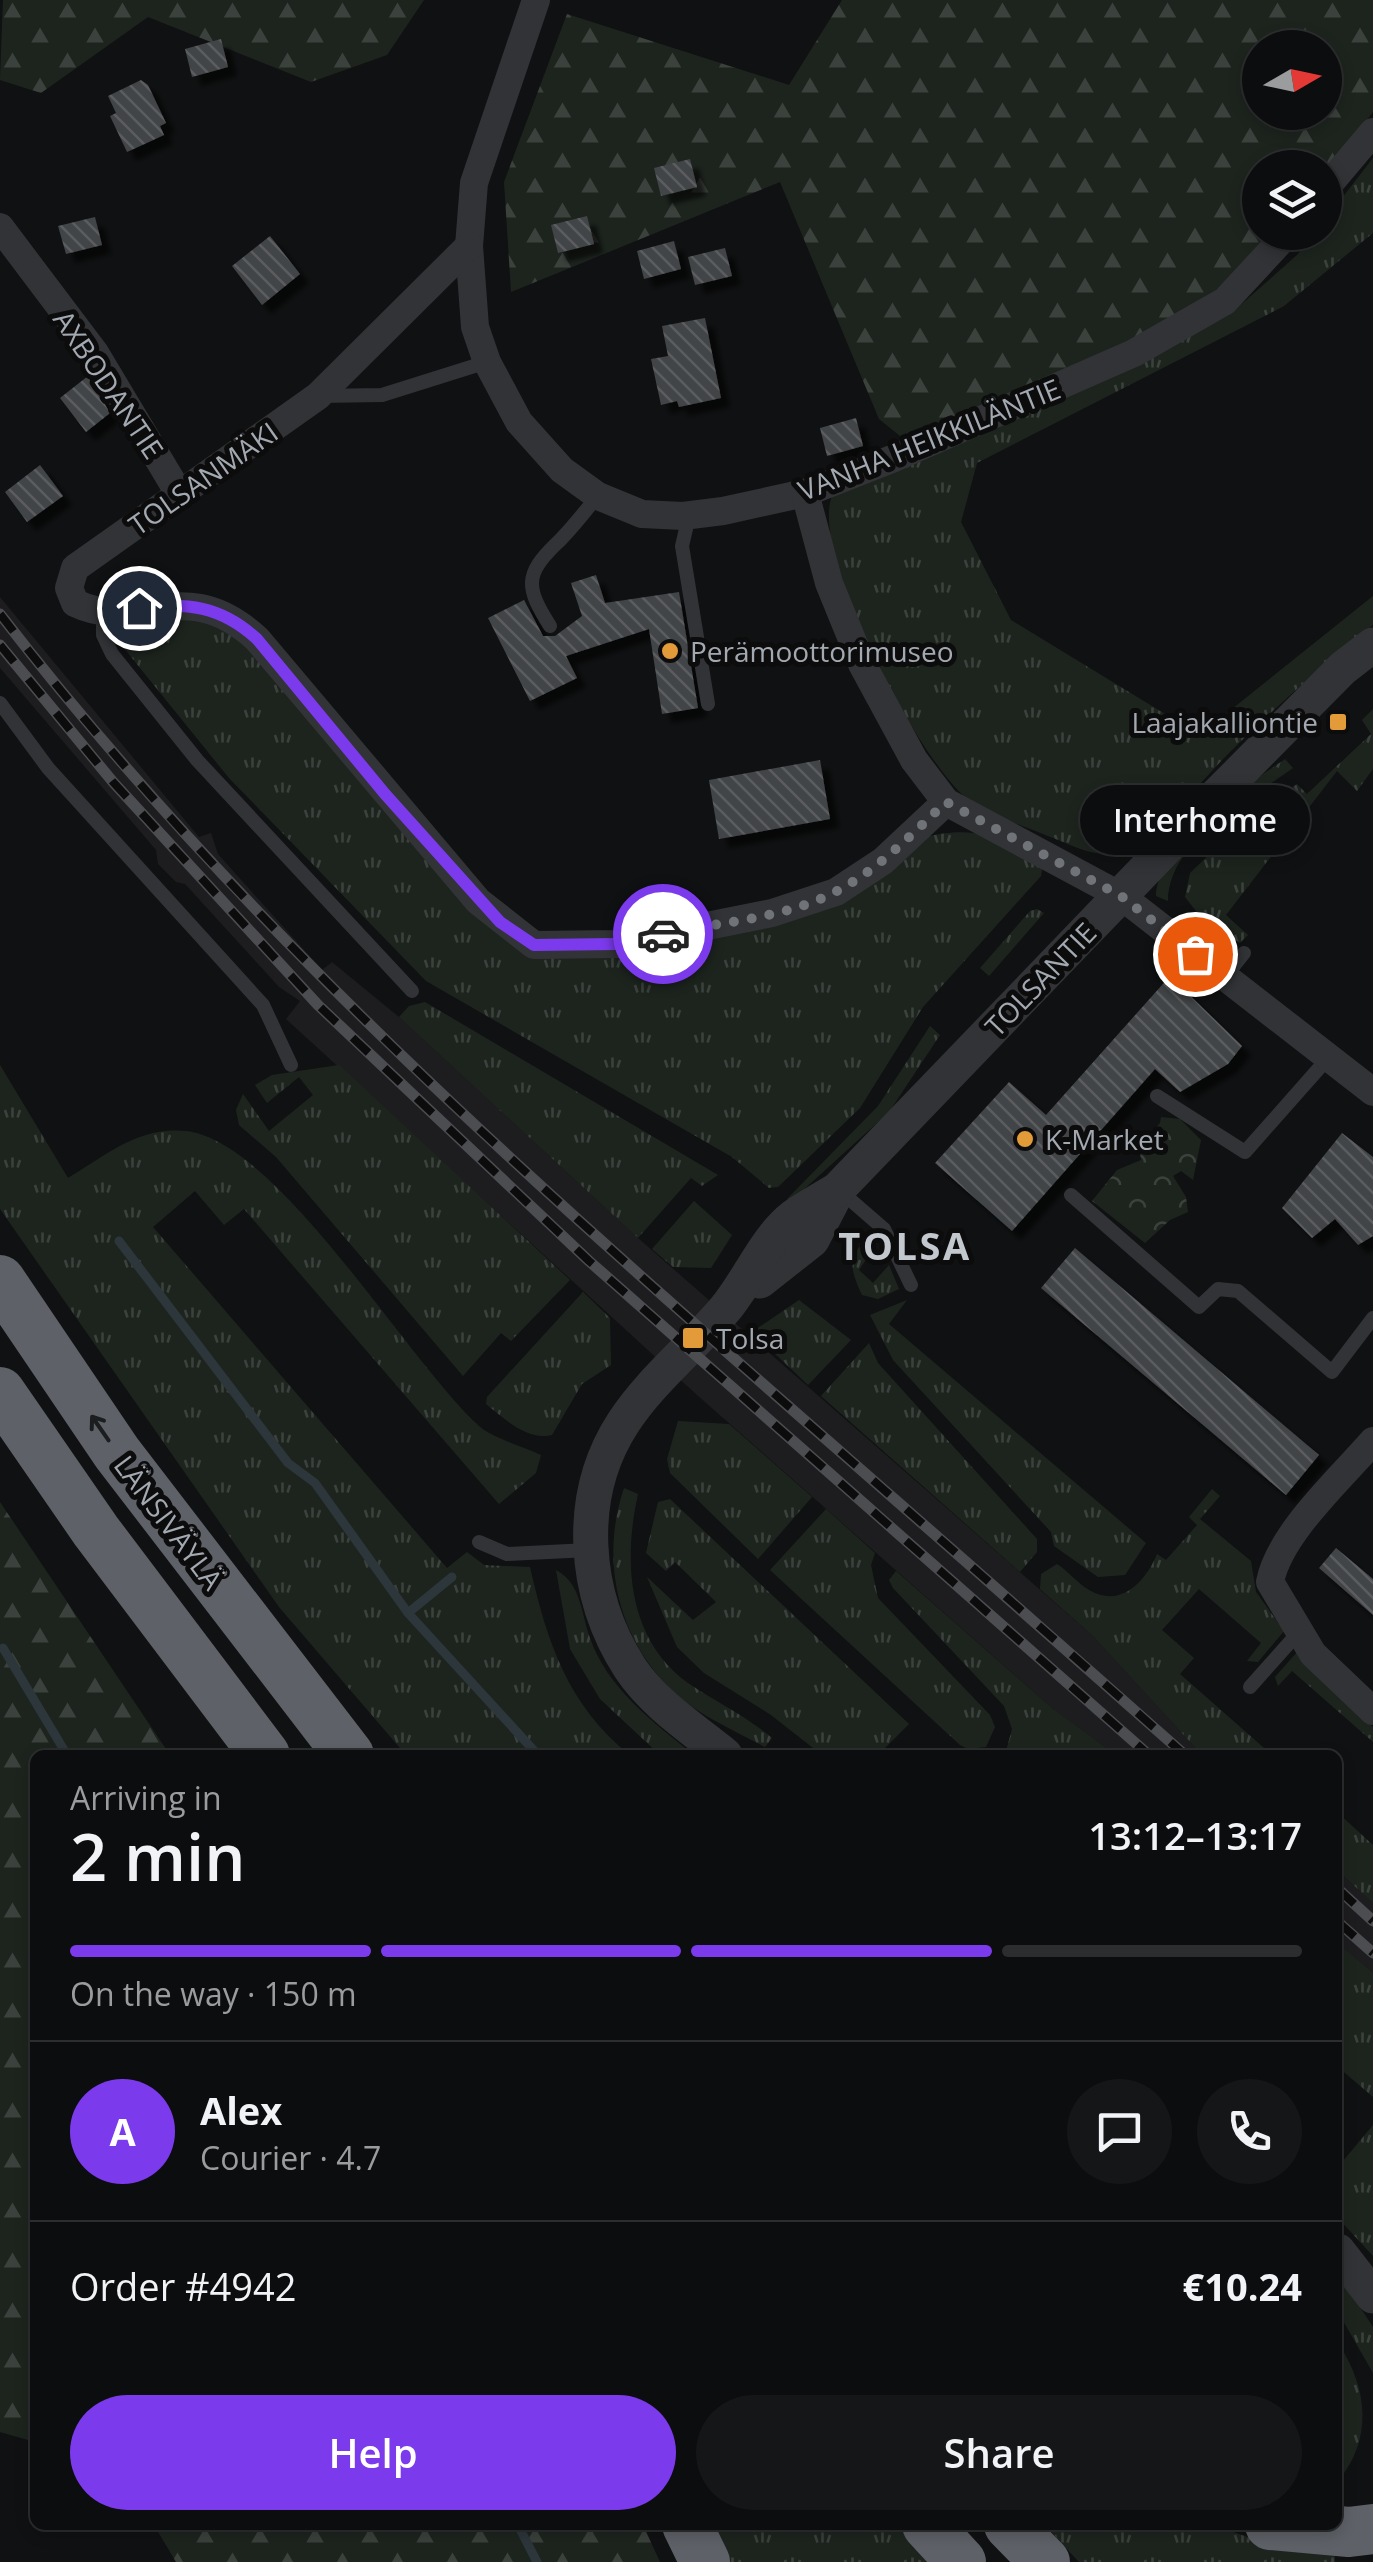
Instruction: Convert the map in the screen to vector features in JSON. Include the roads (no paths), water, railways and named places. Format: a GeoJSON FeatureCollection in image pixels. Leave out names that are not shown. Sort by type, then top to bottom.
{"type":"FeatureCollection","features":[{"type":"Feature","properties":{"kind":"highway","name":"LÄNSIVÄYLÄ"},"geometry":{"type":"LineString","coordinates":[[0,1280],[117,1454],[345,1750]]}},
{"type":"Feature","properties":{"kind":"highway"},"geometry":{"type":"LineString","coordinates":[[0,1392],[96,1531],[261,1750]]}},
{"type":"Feature","properties":{"kind":"highway"},"geometry":{"type":"LineString","coordinates":[[96,1531],[222,1750]]}},
{"type":"Feature","properties":{"kind":"highway"},"geometry":{"type":"LineString","coordinates":[[221,1590],[377,1750]]}},
{"type":"Feature","properties":{"kind":"highway"},"geometry":{"type":"LineString","coordinates":[[1326,2530],[1373,2529]]}},
{"type":"Feature","properties":{"kind":"highway"},"geometry":{"type":"LineString","coordinates":[[689,2530],[705,2562]]}},
{"type":"Feature","properties":{"kind":"highway"},"geometry":{"type":"LineString","coordinates":[[932,2530],[961,2562]]}},
{"type":"Feature","properties":{"kind":"highway"},"geometry":{"type":"LineString","coordinates":[[1014,2530],[1045,2562]]}},
{"type":"Feature","properties":{"kind":"street","name":"VANHA HEIKKILÄNTIE"},"geometry":{"type":"LineString","coordinates":[[536,0],[474,183],[469,246],[475,327],[487,362],[519,422],[562,470],[598,496],[642,514],[689,516],[805,493],[1134,353],[1225,300],[1272,250]]}},
{"type":"Feature","properties":{"kind":"street"},"geometry":{"type":"LineString","coordinates":[[1342,169],[1373,132]]}},
{"type":"Feature","properties":{"kind":"street","name":"AXBODANTIE"},"geometry":{"type":"LineString","coordinates":[[0,227],[13,250],[95,354],[180,495]]}},
{"type":"Feature","properties":{"kind":"street","name":"TOLSANMÄKI"},"geometry":{"type":"LineString","coordinates":[[103,612],[74,603],[69,588],[75,568],[318,396],[469,246]]}},
{"type":"Feature","properties":{"kind":"street"},"geometry":{"type":"LineString","coordinates":[[805,493],[829,584],[862,664],[914,760],[946,802],[1121,896],[1373,1092]]}},
{"type":"Feature","properties":{"kind":"street"},"geometry":{"type":"LineString","coordinates":[[103,612],[175,603],[234,618],[257,639],[478,901],[534,945],[616,944],[772,913],[836,892],[883,861],[946,802]]}},
{"type":"Feature","properties":{"kind":"street","name":"TOLSANTIE"},"geometry":{"type":"LineString","coordinates":[[720,1750],[666,1708],[631,1670],[608,1626],[589,1550],[594,1496],[611,1442],[658,1378],[725,1309],[790,1219],[838,1189],[1329,682],[1373,645]]}},
{"type":"Feature","properties":{"kind":"street"},"geometry":{"type":"LineString","coordinates":[[1373,1440],[1273,1564],[1270,1582],[1314,1654],[1373,1711]]}},
{"type":"Feature","properties":{"kind":"street"},"geometry":{"type":"LineString","coordinates":[[1342,2256],[1373,2296]]}},
{"type":"Feature","properties":{"kind":"lane"},"geometry":{"type":"LineString","coordinates":[[318,396],[382,395],[487,362]]}},
{"type":"Feature","properties":{"kind":"lane"},"geometry":{"type":"LineString","coordinates":[[550,626],[538,606],[531,580],[534,563],[598,496]]}},
{"type":"Feature","properties":{"kind":"lane"},"geometry":{"type":"LineString","coordinates":[[689,516],[682,546],[708,704]]}},
{"type":"Feature","properties":{"kind":"lane"},"geometry":{"type":"LineString","coordinates":[[103,612],[104,635],[112,654],[197,760],[412,991]]}},
{"type":"Feature","properties":{"kind":"lane"},"geometry":{"type":"LineString","coordinates":[[0,704],[48,768],[263,1005],[291,1065]]}},
{"type":"Feature","properties":{"kind":"lane"},"geometry":{"type":"LineString","coordinates":[[1225,978],[1244,953]]}},
{"type":"Feature","properties":{"kind":"lane"},"geometry":{"type":"LineString","coordinates":[[1157,1096],[1244,1152],[1329,1057]]}},
{"type":"Feature","properties":{"kind":"lane"},"geometry":{"type":"LineString","coordinates":[[838,1189],[884,1229],[911,1285]]}},
{"type":"Feature","properties":{"kind":"lane"},"geometry":{"type":"LineString","coordinates":[[1071,1195],[1199,1307],[1218,1289],[1238,1290],[1332,1372],[1373,1318]]}},
{"type":"Feature","properties":{"kind":"lane"},"geometry":{"type":"LineString","coordinates":[[479,1542],[506,1554],[589,1550]]}},
{"type":"Feature","properties":{"kind":"lane"},"geometry":{"type":"LineString","coordinates":[[1250,1687],[1299,1632]]}},
{"type":"Feature","properties":{"kind":"waterway"},"geometry":{"type":"LineString","coordinates":[[119,1241],[288,1463],[315,1483],[408,1613],[533,1750]]}},
{"type":"Feature","properties":{"kind":"waterway"},"geometry":{"type":"LineString","coordinates":[[408,1613],[452,1577]]}},
{"type":"Feature","properties":{"kind":"waterway"},"geometry":{"type":"LineString","coordinates":[[3,1648],[64,1750]]}},
{"type":"Feature","properties":{"kind":"waterway"},"geometry":{"type":"LineString","coordinates":[[521,2530],[537,2562]]}},
{"type":"Feature","properties":{"kind":"railway"},"geometry":{"type":"LineString","coordinates":[[0,614],[180,828],[374,1029],[682,1313],[1179,1750]]}},
{"type":"Feature","properties":{"kind":"railway"},"geometry":{"type":"LineString","coordinates":[[0,645],[113,782],[318,1005],[589,1261],[1143,1750]]}},
{"type":"Feature","properties":{"kind":"railway"},"geometry":{"type":"LineString","coordinates":[[1342,1893],[1373,1921]]}},
{"type":"Feature","properties":{"kind":"railway"},"geometry":{"type":"LineString","coordinates":[[1342,1926],[1373,1953]]}},
{"type":"Feature","properties":{"kind":"place","name":"Perämoottorimuseo"},"geometry":{"type":"Point","coordinates":[670,651]}},
{"type":"Feature","properties":{"kind":"place","name":"Laajakalliontie"},"geometry":{"type":"Point","coordinates":[1338,722]}},
{"type":"Feature","properties":{"kind":"place","name":"Interhome"},"geometry":{"type":"Point","coordinates":[1195,954]}},
{"type":"Feature","properties":{"kind":"place","name":"K-Market"},"geometry":{"type":"Point","coordinates":[1025,1139]}},
{"type":"Feature","properties":{"kind":"place","name":"Tolsa"},"geometry":{"type":"Point","coordinates":[693,1338]}},
{"type":"Feature","properties":{"kind":"district","name":"TOLSA"},"geometry":{"type":"Point","coordinates":[905,1245]}}]}
